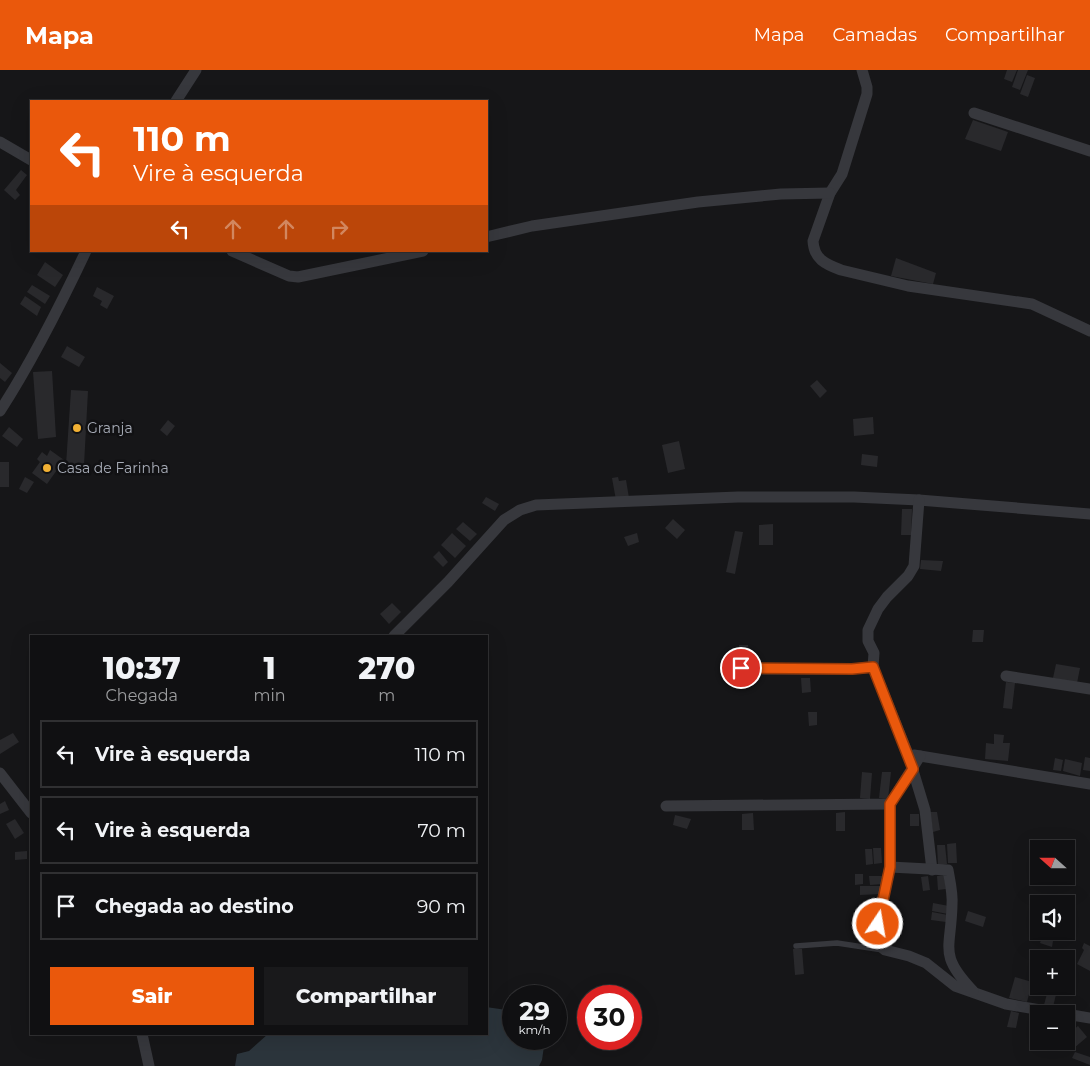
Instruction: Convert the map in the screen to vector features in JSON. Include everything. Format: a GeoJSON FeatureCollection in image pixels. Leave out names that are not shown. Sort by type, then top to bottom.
{"type":"FeatureCollection","features":[{"type":"Feature","properties":{"kind":"street"},"geometry":{"type":"LineString","coordinates":[[177,100],[196,70]]}},
{"type":"Feature","properties":{"kind":"street"},"geometry":{"type":"LineString","coordinates":[[862,70],[867,94],[842,174],[830,193],[813,241],[813,249],[823,262],[854,274],[908,286],[1032,304],[1090,331]]}},
{"type":"Feature","properties":{"kind":"street"},"geometry":{"type":"LineString","coordinates":[[974,113],[1090,151]]}},
{"type":"Feature","properties":{"kind":"street"},"geometry":{"type":"LineString","coordinates":[[0,142],[30,159]]}},
{"type":"Feature","properties":{"kind":"street"},"geometry":{"type":"LineString","coordinates":[[488,236],[549,223],[698,202],[781,194],[830,193]]}},
{"type":"Feature","properties":{"kind":"street"},"geometry":{"type":"LineString","coordinates":[[0,411],[25,373],[45,336],[86,252]]}},
{"type":"Feature","properties":{"kind":"street"},"geometry":{"type":"LineString","coordinates":[[234,252],[289,276],[298,277],[419,252]]}},
{"type":"Feature","properties":{"kind":"street"},"geometry":{"type":"LineString","coordinates":[[395,635],[448,582],[504,520],[520,510],[536,505],[738,497],[854,497],[919,500],[1090,514]]}},
{"type":"Feature","properties":{"kind":"street"},"geometry":{"type":"LineString","coordinates":[[919,500],[914,566],[908,576],[878,609],[868,630],[868,640],[874,653],[873,667],[908,754],[925,810],[932,870]]}},
{"type":"Feature","properties":{"kind":"street"},"geometry":{"type":"LineString","coordinates":[[741,668],[852,669],[873,667]]}},
{"type":"Feature","properties":{"kind":"street"},"geometry":{"type":"LineString","coordinates":[[1006,676],[1090,689]]}},
{"type":"Feature","properties":{"kind":"street"},"geometry":{"type":"LineString","coordinates":[[908,754],[1090,784]]}},
{"type":"Feature","properties":{"kind":"street"},"geometry":{"type":"LineString","coordinates":[[920,756],[890,804],[890,867],[878,924],[877,938],[879,945],[885,950],[917,959],[932,967],[955,986],[1006,1004],[1030,1008]]}},
{"type":"Feature","properties":{"kind":"street"},"geometry":{"type":"LineString","coordinates":[[0,773],[30,812]]}},
{"type":"Feature","properties":{"kind":"street"},"geometry":{"type":"LineString","coordinates":[[666,806],[890,804]]}},
{"type":"Feature","properties":{"kind":"street"},"geometry":{"type":"LineString","coordinates":[[890,867],[932,870],[961,868]]}},
{"type":"Feature","properties":{"kind":"street"},"geometry":{"type":"LineString","coordinates":[[948,870],[953,903],[948,955],[958,973],[974,992]]}},
{"type":"Feature","properties":{"kind":"street"},"geometry":{"type":"LineString","coordinates":[[1075,1016],[1090,1018]]}},
{"type":"Feature","properties":{"kind":"street"},"geometry":{"type":"LineString","coordinates":[[142,1035],[149,1066]]}},
{"type":"Feature","properties":{"kind":"lane"},"geometry":{"type":"LineString","coordinates":[[796,946],[837,943],[885,950]]}},
{"type":"Feature","properties":{"kind":"shaded area"},"geometry":{"type":"Polygon","coordinates":[[[488,1007],[502,1009],[502,1050],[543,1050],[539,1066],[235,1066],[237,1054],[249,1051],[267,1035],[488,1035],[488,1007]]]}},
{"type":"Feature","properties":{"kind":"building"},"geometry":{"type":"Polygon","coordinates":[[[1007,70],[1017,70],[1012,82],[1004,79],[1007,70]]]}},
{"type":"Feature","properties":{"kind":"building"},"geometry":{"type":"Polygon","coordinates":[[[1018,70],[1028,70],[1020,90],[1012,87],[1018,70]]]}},
{"type":"Feature","properties":{"kind":"building"},"geometry":{"type":"Polygon","coordinates":[[[1027,75],[1035,78],[1028,97],[1020,94],[1027,75]]]}},
{"type":"Feature","properties":{"kind":"building"},"geometry":{"type":"Polygon","coordinates":[[[973,120],[1008,132],[1001,151],[965,139],[973,120]]]}},
{"type":"Feature","properties":{"kind":"building"},"geometry":{"type":"Polygon","coordinates":[[[21,170],[27,175],[16,190],[20,195],[15,200],[4,190],[21,170]]]}},
{"type":"Feature","properties":{"kind":"building"},"geometry":{"type":"Polygon","coordinates":[[[896,258],[936,273],[933,284],[891,276],[896,258]]]}},
{"type":"Feature","properties":{"kind":"building"},"geometry":{"type":"Polygon","coordinates":[[[45,262],[63,275],[55,287],[37,275],[45,262]]]}},
{"type":"Feature","properties":{"kind":"building"},"geometry":{"type":"Polygon","coordinates":[[[32,285],[50,296],[45,304],[27,292],[32,285]]]}},
{"type":"Feature","properties":{"kind":"building"},"geometry":{"type":"Polygon","coordinates":[[[97,287],[114,296],[107,309],[100,305],[102,301],[93,296],[97,287]]]}},
{"type":"Feature","properties":{"kind":"building"},"geometry":{"type":"Polygon","coordinates":[[[25,296],[41,307],[37,316],[20,304],[25,296]]]}},
{"type":"Feature","properties":{"kind":"building"},"geometry":{"type":"Polygon","coordinates":[[[67,346],[85,357],[79,367],[61,357],[67,346]]]}},
{"type":"Feature","properties":{"kind":"building"},"geometry":{"type":"Polygon","coordinates":[[[0,363],[12,373],[5,382],[0,378],[0,363]]]}},
{"type":"Feature","properties":{"kind":"building","name":"Granja"},"geometry":{"type":"Polygon","coordinates":[[[52,371],[56,437],[38,439],[33,372],[52,371]]]}},
{"type":"Feature","properties":{"kind":"building"},"geometry":{"type":"Polygon","coordinates":[[[817,380],[827,391],[820,398],[810,386],[817,380]]]}},
{"type":"Feature","properties":{"kind":"building","name":"Granja"},"geometry":{"type":"Polygon","coordinates":[[[71,390],[88,391],[84,465],[66,465],[71,390]]]}},
{"type":"Feature","properties":{"kind":"building"},"geometry":{"type":"Polygon","coordinates":[[[873,417],[874,434],[854,436],[853,419],[873,417]]]}},
{"type":"Feature","properties":{"kind":"building"},"geometry":{"type":"Polygon","coordinates":[[[168,420],[175,426],[167,436],[160,430],[168,420]]]}},
{"type":"Feature","properties":{"kind":"building"},"geometry":{"type":"Polygon","coordinates":[[[9,427],[23,439],[17,447],[2,436],[9,427]]]}},
{"type":"Feature","properties":{"kind":"building"},"geometry":{"type":"Polygon","coordinates":[[[679,441],[685,469],[668,473],[662,445],[679,441]]]}},
{"type":"Feature","properties":{"kind":"building","name":"Casa de Farinha"},"geometry":{"type":"Polygon","coordinates":[[[50,450],[64,460],[47,484],[32,473],[40,462],[37,459],[42,452],[47,456],[50,450]]]}},
{"type":"Feature","properties":{"kind":"building"},"geometry":{"type":"Polygon","coordinates":[[[862,454],[878,456],[877,467],[861,465],[862,454]]]}},
{"type":"Feature","properties":{"kind":"building"},"geometry":{"type":"Polygon","coordinates":[[[0,462],[9,462],[9,487],[0,487],[0,462]]]}},
{"type":"Feature","properties":{"kind":"building"},"geometry":{"type":"Polygon","coordinates":[[[25,477],[34,482],[27,493],[19,489],[25,477]]]}},
{"type":"Feature","properties":{"kind":"building"},"geometry":{"type":"Polygon","coordinates":[[[618,477],[619,481],[626,480],[629,498],[616,500],[612,478],[618,477]]]}},
{"type":"Feature","properties":{"kind":"building"},"geometry":{"type":"Polygon","coordinates":[[[486,497],[499,504],[495,511],[482,503],[486,497]]]}},
{"type":"Feature","properties":{"kind":"building"},"geometry":{"type":"Polygon","coordinates":[[[902,509],[912,509],[911,535],[901,535],[902,509]]]}},
{"type":"Feature","properties":{"kind":"building"},"geometry":{"type":"Polygon","coordinates":[[[673,519],[685,530],[677,539],[665,528],[673,519]]]}},
{"type":"Feature","properties":{"kind":"building"},"geometry":{"type":"Polygon","coordinates":[[[463,522],[477,534],[470,541],[456,529],[463,522]]]}},
{"type":"Feature","properties":{"kind":"building"},"geometry":{"type":"Polygon","coordinates":[[[773,524],[773,545],[759,545],[759,525],[773,524]]]}},
{"type":"Feature","properties":{"kind":"building"},"geometry":{"type":"Polygon","coordinates":[[[735,531],[743,532],[735,574],[726,572],[735,531]]]}},
{"type":"Feature","properties":{"kind":"building"},"geometry":{"type":"Polygon","coordinates":[[[452,533],[466,546],[455,558],[441,545],[452,533]]]}},
{"type":"Feature","properties":{"kind":"building"},"geometry":{"type":"Polygon","coordinates":[[[637,533],[639,542],[628,546],[624,537],[637,533]]]}},
{"type":"Feature","properties":{"kind":"building"},"geometry":{"type":"Polygon","coordinates":[[[439,551],[448,562],[443,567],[433,557],[439,551]]]}},
{"type":"Feature","properties":{"kind":"building"},"geometry":{"type":"Polygon","coordinates":[[[921,560],[943,561],[941,571],[920,569],[921,560]]]}},
{"type":"Feature","properties":{"kind":"building"},"geometry":{"type":"Polygon","coordinates":[[[392,603],[401,612],[389,624],[380,614],[392,603]]]}},
{"type":"Feature","properties":{"kind":"building"},"geometry":{"type":"Polygon","coordinates":[[[973,630],[984,630],[983,642],[972,642],[973,630]]]}},
{"type":"Feature","properties":{"kind":"building"},"geometry":{"type":"Polygon","coordinates":[[[739,645],[748,645],[749,662],[739,662],[739,645]]]}},
{"type":"Feature","properties":{"kind":"building"},"geometry":{"type":"Polygon","coordinates":[[[1056,664],[1080,668],[1077,683],[1053,678],[1056,664]]]}},
{"type":"Feature","properties":{"kind":"building"},"geometry":{"type":"Polygon","coordinates":[[[801,678],[810,678],[811,692],[802,693],[801,678]]]}},
{"type":"Feature","properties":{"kind":"building"},"geometry":{"type":"Polygon","coordinates":[[[1006,682],[1015,683],[1012,709],[1003,708],[1006,682]]]}},
{"type":"Feature","properties":{"kind":"building"},"geometry":{"type":"Polygon","coordinates":[[[808,712],[817,712],[817,725],[809,726],[808,712]]]}},
{"type":"Feature","properties":{"kind":"building"},"geometry":{"type":"Polygon","coordinates":[[[13,733],[19,742],[0,754],[0,740],[13,733]]]}},
{"type":"Feature","properties":{"kind":"building"},"geometry":{"type":"Polygon","coordinates":[[[994,734],[1004,735],[1003,743],[1010,743],[1008,761],[985,759],[986,743],[994,744],[994,734]]]}},
{"type":"Feature","properties":{"kind":"building"},"geometry":{"type":"Polygon","coordinates":[[[1085,757],[1090,758],[1090,771],[1083,770],[1085,757]]]}},
{"type":"Feature","properties":{"kind":"building"},"geometry":{"type":"Polygon","coordinates":[[[1055,758],[1063,760],[1061,771],[1053,770],[1055,758]]]}},
{"type":"Feature","properties":{"kind":"building"},"geometry":{"type":"Polygon","coordinates":[[[1065,759],[1082,763],[1080,776],[1063,771],[1065,759]]]}},
{"type":"Feature","properties":{"kind":"building"},"geometry":{"type":"Polygon","coordinates":[[[862,772],[872,773],[870,799],[860,798],[862,772]]]}},
{"type":"Feature","properties":{"kind":"building"},"geometry":{"type":"Polygon","coordinates":[[[882,772],[891,772],[888,799],[879,798],[882,772]]]}},
{"type":"Feature","properties":{"kind":"building"},"geometry":{"type":"Polygon","coordinates":[[[5,801],[9,810],[0,814],[0,804],[5,801]]]}},
{"type":"Feature","properties":{"kind":"building"},"geometry":{"type":"Polygon","coordinates":[[[845,812],[845,831],[836,831],[836,813],[845,812]]]}},
{"type":"Feature","properties":{"kind":"building"},"geometry":{"type":"Polygon","coordinates":[[[930,812],[937,812],[940,830],[933,832],[930,812]]]}},
{"type":"Feature","properties":{"kind":"building"},"geometry":{"type":"Polygon","coordinates":[[[753,813],[754,830],[742,830],[742,814],[753,813]]]}},
{"type":"Feature","properties":{"kind":"building"},"geometry":{"type":"Polygon","coordinates":[[[910,814],[919,814],[919,826],[910,826],[910,814]]]}},
{"type":"Feature","properties":{"kind":"building"},"geometry":{"type":"Polygon","coordinates":[[[675,815],[691,819],[687,829],[673,825],[675,815]]]}},
{"type":"Feature","properties":{"kind":"building"},"geometry":{"type":"Polygon","coordinates":[[[15,819],[24,833],[15,839],[6,824],[15,819]]]}},
{"type":"Feature","properties":{"kind":"building"},"geometry":{"type":"Polygon","coordinates":[[[956,843],[957,863],[948,863],[947,844],[956,843]]]}},
{"type":"Feature","properties":{"kind":"building"},"geometry":{"type":"Polygon","coordinates":[[[937,845],[945,845],[947,864],[938,865],[937,845]]]}},
{"type":"Feature","properties":{"kind":"building"},"geometry":{"type":"Polygon","coordinates":[[[873,848],[881,848],[882,863],[874,864],[873,848]]]}},
{"type":"Feature","properties":{"kind":"building"},"geometry":{"type":"Polygon","coordinates":[[[865,849],[872,849],[873,864],[866,865],[865,849]]]}},
{"type":"Feature","properties":{"kind":"building"},"geometry":{"type":"Polygon","coordinates":[[[27,851],[27,859],[15,860],[15,852],[27,851]]]}},
{"type":"Feature","properties":{"kind":"building"},"geometry":{"type":"Polygon","coordinates":[[[855,874],[863,874],[863,884],[855,885],[855,874]]]}},
{"type":"Feature","properties":{"kind":"building"},"geometry":{"type":"Polygon","coordinates":[[[944,875],[946,889],[938,890],[937,876],[944,875]]]}},
{"type":"Feature","properties":{"kind":"building"},"geometry":{"type":"Polygon","coordinates":[[[869,876],[883,876],[883,884],[870,885],[869,876]]]}},
{"type":"Feature","properties":{"kind":"building"},"geometry":{"type":"Polygon","coordinates":[[[928,876],[930,890],[923,891],[921,877],[928,876]]]}},
{"type":"Feature","properties":{"kind":"building"},"geometry":{"type":"Polygon","coordinates":[[[860,886],[882,886],[882,894],[860,895],[860,886]]]}},
{"type":"Feature","properties":{"kind":"building"},"geometry":{"type":"Polygon","coordinates":[[[933,903],[949,906],[948,914],[932,911],[933,903]]]}},
{"type":"Feature","properties":{"kind":"building"},"geometry":{"type":"Polygon","coordinates":[[[968,911],[986,917],[983,927],[965,921],[968,911]]]}},
{"type":"Feature","properties":{"kind":"building"},"geometry":{"type":"Polygon","coordinates":[[[932,912],[948,915],[946,922],[931,920],[932,912]]]}},
{"type":"Feature","properties":{"kind":"building"},"geometry":{"type":"Polygon","coordinates":[[[1041,940],[1053,941],[1052,947],[1040,943],[1041,940]]]}},
{"type":"Feature","properties":{"kind":"building"},"geometry":{"type":"Polygon","coordinates":[[[1084,943],[1090,946],[1090,971],[1077,964],[1084,950],[1082,948],[1084,943]]]}},
{"type":"Feature","properties":{"kind":"building"},"geometry":{"type":"Polygon","coordinates":[[[793,949],[802,949],[804,974],[795,975],[793,949]]]}},
{"type":"Feature","properties":{"kind":"building"},"geometry":{"type":"Polygon","coordinates":[[[1015,977],[1030,981],[1027,1002],[1009,998],[1015,977]]]}},
{"type":"Feature","properties":{"kind":"building"},"geometry":{"type":"Polygon","coordinates":[[[1047,995],[1056,995],[1053,1005],[1044,1005],[1047,995]]]}},
{"type":"Feature","properties":{"kind":"building"},"geometry":{"type":"Polygon","coordinates":[[[1011,1011],[1019,1013],[1016,1028],[1007,1027],[1011,1011]]]}},
{"type":"Feature","properties":{"kind":"building"},"geometry":{"type":"Polygon","coordinates":[[[1078,1026],[1087,1037],[1075,1047],[1075,1028],[1078,1026]]]}},
{"type":"Feature","properties":{"kind":"building"},"geometry":{"type":"Polygon","coordinates":[[[1075,1052],[1090,1057],[1090,1065],[1072,1058],[1075,1052]]]}},
{"type":"Feature","properties":{"kind":"place","name":"Granja"},"geometry":{"type":"Point","coordinates":[77,428]}},
{"type":"Feature","properties":{"kind":"place","name":"Casa de Farinha"},"geometry":{"type":"Point","coordinates":[47,468]}},
{"type":"Feature","properties":{"kind":"route"},"geometry":{"type":"LineString","coordinates":[[741,668],[852,669],[873,667],[913,769],[890,804],[890,867],[878,924]]}}]}
